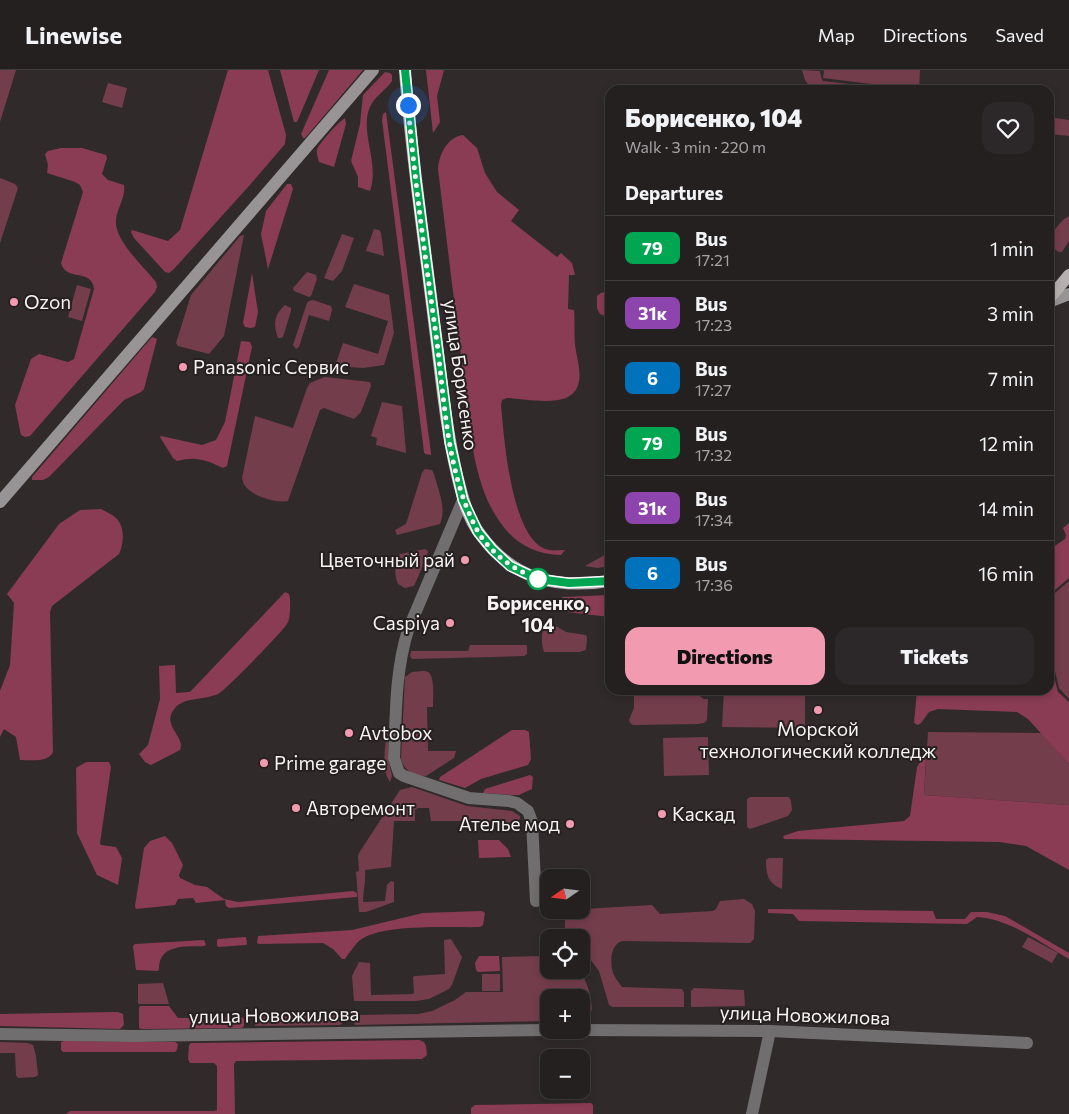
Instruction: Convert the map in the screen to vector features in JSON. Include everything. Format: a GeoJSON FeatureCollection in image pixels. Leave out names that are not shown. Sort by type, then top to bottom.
{"type":"FeatureCollection","features":[{"type":"Feature","properties":{"kind":"main road"},"geometry":{"type":"LineString","coordinates":[[0,502],[373,70]]}},
{"type":"Feature","properties":{"kind":"main road","name":"улица Борисенко"},"geometry":{"type":"LineString","coordinates":[[405,70],[416,179],[450,443],[463,500],[478,532],[510,566],[538,579],[569,583],[605,581]]}},
{"type":"Feature","properties":{"kind":"main road"},"geometry":{"type":"LineString","coordinates":[[1054,294],[1069,275]]}},
{"type":"Feature","properties":{"kind":"main road"},"geometry":{"type":"LineString","coordinates":[[1054,298],[1069,294]]}},
{"type":"Feature","properties":{"kind":"street"},"geometry":{"type":"LineString","coordinates":[[463,500],[403,646],[399,665],[394,758],[399,773],[404,776],[469,798],[509,801],[517,803],[528,810],[532,822],[536,901]]}},
{"type":"Feature","properties":{"kind":"street","name":"улица Новожилова"},"geometry":{"type":"LineString","coordinates":[[0,1034],[133,1036],[540,1030]]}},
{"type":"Feature","properties":{"kind":"street","name":"улица Новожилова"},"geometry":{"type":"LineString","coordinates":[[590,1030],[770,1031],[1027,1044]]}},
{"type":"Feature","properties":{"kind":"street"},"geometry":{"type":"LineString","coordinates":[[752,1114],[770,1031]]}},
{"type":"Feature","properties":{"kind":"shaded area"},"geometry":{"type":"Polygon","coordinates":[[[0,70],[16,70],[0,122],[0,70]]]}},
{"type":"Feature","properties":{"kind":"shaded area"},"geometry":{"type":"Polygon","coordinates":[[[228,70],[268,70],[286,135],[285,144],[173,270],[169,273],[165,272],[134,238],[131,232],[132,230],[168,241],[180,230],[228,70]]]}},
{"type":"Feature","properties":{"kind":"shaded area"},"geometry":{"type":"Polygon","coordinates":[[[280,70],[319,70],[297,122],[294,122],[280,70]]]}},
{"type":"Feature","properties":{"kind":"shaded area"},"geometry":{"type":"Polygon","coordinates":[[[329,70],[363,70],[303,138],[301,134],[329,70]]]}},
{"type":"Feature","properties":{"kind":"shaded area"},"geometry":{"type":"Polygon","coordinates":[[[426,70],[444,70],[437,96],[440,122],[433,133],[426,70]]]}},
{"type":"Feature","properties":{"kind":"shaded area"},"geometry":{"type":"Polygon","coordinates":[[[802,70],[820,71],[823,81],[858,85],[808,85],[802,70]]]}},
{"type":"Feature","properties":{"kind":"shaded area"},"geometry":{"type":"Polygon","coordinates":[[[822,70],[920,70],[919,85],[879,85],[823,78],[824,71],[822,70]]]}},
{"type":"Feature","properties":{"kind":"shaded area"},"geometry":{"type":"Polygon","coordinates":[[[385,72],[392,75],[392,81],[372,103],[367,116],[373,169],[370,191],[358,187],[358,177],[351,161],[360,124],[363,95],[385,72]]]}},
{"type":"Feature","properties":{"kind":"shaded area"},"geometry":{"type":"Polygon","coordinates":[[[108,83],[127,88],[122,108],[102,102],[108,83]]]}},
{"type":"Feature","properties":{"kind":"shaded area"},"geometry":{"type":"Polygon","coordinates":[[[386,112],[431,455],[424,452],[382,120],[383,114],[386,112]]]}},
{"type":"Feature","properties":{"kind":"shaded area"},"geometry":{"type":"Polygon","coordinates":[[[345,118],[346,124],[334,167],[319,162],[317,149],[345,118]]]}},
{"type":"Feature","properties":{"kind":"shaded area"},"geometry":{"type":"Polygon","coordinates":[[[1054,118],[1069,120],[1069,136],[1054,134],[1054,118]]]}},
{"type":"Feature","properties":{"kind":"shaded area"},"geometry":{"type":"Polygon","coordinates":[[[463,135],[477,148],[485,173],[497,192],[519,210],[511,221],[557,257],[561,253],[572,263],[575,275],[569,275],[568,309],[574,310],[575,345],[580,374],[577,388],[573,394],[560,400],[545,401],[507,398],[502,400],[501,405],[507,463],[518,509],[526,529],[536,543],[549,550],[565,550],[561,555],[531,549],[508,532],[496,516],[488,500],[476,463],[469,423],[438,169],[440,158],[448,143],[457,136],[463,135]]]}},
{"type":"Feature","properties":{"kind":"shaded area"},"geometry":{"type":"Polygon","coordinates":[[[61,148],[82,148],[106,155],[107,158],[102,174],[108,180],[124,185],[124,194],[116,220],[120,236],[131,253],[156,282],[157,287],[155,292],[30,436],[25,437],[21,435],[15,405],[31,359],[39,354],[68,362],[74,359],[94,289],[89,279],[68,272],[61,263],[83,192],[80,185],[75,182],[47,173],[48,165],[45,154],[48,151],[61,148]]]}},
{"type":"Feature","properties":{"kind":"shaded area"},"geometry":{"type":"Polygon","coordinates":[[[0,178],[15,184],[18,188],[0,243],[0,178]]]}},
{"type":"Feature","properties":{"kind":"shaded area"},"geometry":{"type":"Polygon","coordinates":[[[287,184],[291,184],[293,189],[268,269],[261,234],[266,211],[287,184]]]}},
{"type":"Feature","properties":{"kind":"shaded area"},"geometry":{"type":"Polygon","coordinates":[[[1069,216],[1069,241],[1062,252],[1059,252],[1054,249],[1054,232],[1069,216]]]}},
{"type":"Feature","properties":{"kind":"shaded area"},"geometry":{"type":"Polygon","coordinates":[[[374,229],[379,230],[381,233],[384,256],[366,251],[374,229]]]}},
{"type":"Feature","properties":{"kind":"shaded area"},"geometry":{"type":"Polygon","coordinates":[[[342,234],[354,238],[342,271],[333,281],[324,278],[342,234]]]}},
{"type":"Feature","properties":{"kind":"shaded area"},"geometry":{"type":"Polygon","coordinates":[[[244,235],[224,336],[209,354],[178,346],[176,343],[191,295],[240,236],[244,235]]]}},
{"type":"Feature","properties":{"kind":"shaded area"},"geometry":{"type":"Polygon","coordinates":[[[307,272],[316,275],[317,279],[309,297],[294,291],[293,288],[307,272]]]}},
{"type":"Feature","properties":{"kind":"shaded area"},"geometry":{"type":"Polygon","coordinates":[[[252,273],[258,312],[255,327],[251,328],[245,327],[243,323],[252,273]]]}},
{"type":"Feature","properties":{"kind":"shaded area"},"geometry":{"type":"Polygon","coordinates":[[[354,284],[389,295],[394,333],[384,365],[363,368],[335,366],[343,343],[378,354],[388,321],[345,307],[354,284]]]}},
{"type":"Feature","properties":{"kind":"shaded area"},"geometry":{"type":"Polygon","coordinates":[[[77,285],[91,289],[82,321],[68,317],[77,285]]]}},
{"type":"Feature","properties":{"kind":"shaded area"},"geometry":{"type":"Polygon","coordinates":[[[605,292],[605,316],[600,314],[597,308],[597,296],[605,292]]]}},
{"type":"Feature","properties":{"kind":"shaded area"},"geometry":{"type":"Polygon","coordinates":[[[313,300],[331,306],[332,310],[329,321],[309,315],[299,347],[296,349],[293,345],[307,303],[313,300]]]}},
{"type":"Feature","properties":{"kind":"shaded area"},"geometry":{"type":"Polygon","coordinates":[[[285,305],[291,308],[291,311],[283,337],[278,338],[275,328],[276,320],[279,312],[285,305]]]}},
{"type":"Feature","properties":{"kind":"shaded area"},"geometry":{"type":"Polygon","coordinates":[[[152,337],[157,339],[144,389],[124,400],[49,477],[43,480],[32,480],[32,477],[152,337]]]}},
{"type":"Feature","properties":{"kind":"shaded area"},"geometry":{"type":"Polygon","coordinates":[[[241,341],[250,342],[252,347],[227,466],[223,468],[195,459],[177,461],[173,458],[160,437],[202,445],[216,440],[225,422],[241,341]]]}},
{"type":"Feature","properties":{"kind":"shaded area"},"geometry":{"type":"Polygon","coordinates":[[[325,377],[370,382],[371,386],[361,412],[354,419],[324,408],[320,410],[288,501],[261,497],[252,492],[246,487],[242,478],[255,416],[293,428],[310,383],[325,377]]]}},
{"type":"Feature","properties":{"kind":"shaded area"},"geometry":{"type":"Polygon","coordinates":[[[382,402],[402,406],[406,453],[376,445],[377,438],[371,436],[382,402]]]}},
{"type":"Feature","properties":{"kind":"shaded area"},"geometry":{"type":"Polygon","coordinates":[[[425,469],[432,470],[440,493],[443,512],[440,524],[397,535],[395,530],[406,524],[422,473],[425,469]]]}},
{"type":"Feature","properties":{"kind":"shaded area"},"geometry":{"type":"Polygon","coordinates":[[[101,509],[119,521],[123,535],[121,550],[119,554],[52,606],[50,612],[53,752],[51,756],[43,759],[20,760],[16,737],[4,729],[0,737],[0,691],[10,665],[14,603],[7,594],[59,524],[80,510],[101,509]]]}},
{"type":"Feature","properties":{"kind":"shaded area"},"geometry":{"type":"Polygon","coordinates":[[[1069,523],[1069,578],[1054,591],[1054,547],[1065,539],[1066,535],[1063,528],[1069,523]]]}},
{"type":"Feature","properties":{"kind":"shaded area"},"geometry":{"type":"Polygon","coordinates":[[[425,549],[428,551],[427,556],[414,586],[405,588],[398,584],[395,569],[400,554],[425,549]]]}},
{"type":"Feature","properties":{"kind":"shaded area"},"geometry":{"type":"Polygon","coordinates":[[[605,555],[605,567],[585,566],[605,555]]]}},
{"type":"Feature","properties":{"kind":"shaded area"},"geometry":{"type":"Polygon","coordinates":[[[1069,581],[1069,699],[1059,688],[1054,667],[1054,594],[1069,581]]]}},
{"type":"Feature","properties":{"kind":"shaded area"},"geometry":{"type":"Polygon","coordinates":[[[285,592],[289,594],[290,611],[287,624],[283,629],[218,694],[179,704],[171,714],[170,720],[180,740],[180,750],[151,765],[145,762],[139,754],[148,745],[160,699],[159,666],[175,665],[176,693],[190,692],[285,592]]]}},
{"type":"Feature","properties":{"kind":"shaded area"},"geometry":{"type":"Polygon","coordinates":[[[605,595],[605,616],[567,612],[561,609],[558,604],[559,600],[563,597],[605,595]]]}},
{"type":"Feature","properties":{"kind":"shaded area"},"geometry":{"type":"Polygon","coordinates":[[[549,622],[566,632],[586,635],[586,650],[579,652],[544,652],[542,644],[543,632],[549,622]]]}},
{"type":"Feature","properties":{"kind":"shaded area"},"geometry":{"type":"Polygon","coordinates":[[[470,645],[526,645],[527,654],[524,656],[412,659],[410,656],[411,651],[468,651],[470,645]]]}},
{"type":"Feature","properties":{"kind":"shaded area"},"geometry":{"type":"Polygon","coordinates":[[[426,671],[432,678],[433,707],[427,707],[428,751],[456,751],[454,758],[426,776],[417,775],[406,769],[401,758],[405,677],[412,672],[426,671]]]}},
{"type":"Feature","properties":{"kind":"shaded area"},"geometry":{"type":"Polygon","coordinates":[[[1054,676],[1058,692],[1069,702],[1069,764],[1028,719],[1017,712],[938,709],[929,712],[918,725],[914,723],[917,695],[1054,695],[1054,676]]]}},
{"type":"Feature","properties":{"kind":"shaded area"},"geometry":{"type":"Polygon","coordinates":[[[634,695],[699,695],[704,699],[708,699],[707,720],[704,723],[698,724],[634,725],[629,720],[634,708],[634,695]]]}},
{"type":"Feature","properties":{"kind":"shaded area"},"geometry":{"type":"Polygon","coordinates":[[[724,695],[805,695],[805,728],[722,727],[724,695]]]}},
{"type":"Feature","properties":{"kind":"shaded area"},"geometry":{"type":"Polygon","coordinates":[[[389,729],[388,758],[392,776],[390,782],[384,764],[387,730],[389,729]]]}},
{"type":"Feature","properties":{"kind":"shaded area"},"geometry":{"type":"Polygon","coordinates":[[[512,730],[525,730],[529,732],[531,759],[528,765],[481,779],[465,788],[439,780],[440,777],[512,730]]]}},
{"type":"Feature","properties":{"kind":"shaded area"},"geometry":{"type":"Polygon","coordinates":[[[928,732],[1042,733],[1069,764],[1069,805],[924,795],[928,732]]]}},
{"type":"Feature","properties":{"kind":"shaded area"},"geometry":{"type":"Polygon","coordinates":[[[708,737],[709,775],[664,776],[663,738],[708,737]]]}},
{"type":"Feature","properties":{"kind":"shaded area"},"geometry":{"type":"Polygon","coordinates":[[[926,758],[924,795],[1069,805],[1069,870],[1026,846],[999,842],[784,839],[783,836],[798,831],[904,821],[910,816],[917,767],[922,759],[926,758]]]}},
{"type":"Feature","properties":{"kind":"shaded area"},"geometry":{"type":"Polygon","coordinates":[[[86,762],[109,762],[111,767],[100,843],[101,845],[116,847],[122,858],[118,885],[97,875],[77,833],[76,768],[86,762]]]}},
{"type":"Feature","properties":{"kind":"shaded area"},"geometry":{"type":"Polygon","coordinates":[[[530,775],[533,777],[532,789],[519,795],[483,793],[485,789],[530,775]]]}},
{"type":"Feature","properties":{"kind":"shaded area"},"geometry":{"type":"Polygon","coordinates":[[[412,787],[467,806],[512,811],[520,816],[520,819],[512,824],[498,821],[431,821],[429,808],[418,808],[415,810],[415,821],[394,821],[391,867],[365,870],[363,902],[385,901],[387,885],[391,881],[394,882],[394,902],[366,912],[359,912],[356,872],[359,871],[359,853],[400,790],[412,787]]]}},
{"type":"Feature","properties":{"kind":"shaded area"},"geometry":{"type":"Polygon","coordinates":[[[750,797],[789,797],[792,810],[788,816],[750,829],[747,827],[747,799],[750,797]]]}},
{"type":"Feature","properties":{"kind":"shaded area"},"geometry":{"type":"Polygon","coordinates":[[[165,836],[172,843],[183,865],[179,875],[180,878],[195,885],[207,887],[224,899],[238,902],[353,891],[357,893],[357,897],[229,908],[226,906],[225,900],[196,903],[193,898],[178,899],[175,905],[136,909],[144,848],[150,841],[165,836]]]}},
{"type":"Feature","properties":{"kind":"shaded area"},"geometry":{"type":"Polygon","coordinates":[[[478,840],[499,840],[508,849],[511,857],[479,858],[478,840]]]}},
{"type":"Feature","properties":{"kind":"shaded area"},"geometry":{"type":"Polygon","coordinates":[[[769,858],[783,858],[782,889],[769,878],[766,860],[769,858]]]}},
{"type":"Feature","properties":{"kind":"shaded area"},"geometry":{"type":"Polygon","coordinates":[[[744,899],[752,904],[755,911],[754,939],[750,943],[622,941],[613,950],[611,959],[612,969],[622,987],[682,989],[684,993],[684,1007],[613,1007],[609,1005],[599,971],[590,959],[590,929],[565,928],[565,919],[590,919],[590,909],[652,905],[660,914],[713,911],[720,901],[744,899]]]}},
{"type":"Feature","properties":{"kind":"shaded area"},"geometry":{"type":"Polygon","coordinates":[[[768,909],[933,911],[936,919],[965,919],[971,912],[987,912],[1005,916],[1069,953],[1069,959],[1013,927],[1001,922],[977,917],[967,924],[799,921],[793,914],[768,913],[768,909]]]}},
{"type":"Feature","properties":{"kind":"shaded area"},"geometry":{"type":"Polygon","coordinates":[[[482,911],[485,913],[483,925],[480,927],[399,929],[369,935],[359,941],[345,959],[342,959],[333,949],[323,943],[257,943],[258,936],[352,930],[423,913],[482,911]]]}},
{"type":"Feature","properties":{"kind":"shaded area"},"geometry":{"type":"Polygon","coordinates":[[[246,937],[246,945],[218,947],[217,945],[218,939],[246,937]]]}},
{"type":"Feature","properties":{"kind":"shaded area"},"geometry":{"type":"Polygon","coordinates":[[[1028,937],[1058,953],[1052,963],[1022,947],[1028,937]]]}},
{"type":"Feature","properties":{"kind":"shaded area"},"geometry":{"type":"Polygon","coordinates":[[[451,939],[462,957],[449,989],[429,999],[416,1001],[354,1001],[352,976],[359,962],[370,963],[371,995],[412,994],[414,993],[413,977],[445,974],[444,940],[451,939]]]}},
{"type":"Feature","properties":{"kind":"shaded area"},"geometry":{"type":"Polygon","coordinates":[[[204,940],[206,945],[204,946],[175,948],[169,951],[160,961],[158,971],[136,970],[133,946],[135,944],[204,940]]]}},
{"type":"Feature","properties":{"kind":"shaded area"},"geometry":{"type":"Polygon","coordinates":[[[479,956],[499,956],[500,971],[478,972],[475,963],[479,956]]]}},
{"type":"Feature","properties":{"kind":"shaded area"},"geometry":{"type":"Polygon","coordinates":[[[540,956],[540,979],[584,979],[589,989],[540,989],[540,1021],[355,1025],[354,1023],[353,1017],[355,1015],[418,1014],[432,1011],[455,1000],[466,992],[503,992],[502,957],[540,956]]]}},
{"type":"Feature","properties":{"kind":"shaded area"},"geometry":{"type":"Polygon","coordinates":[[[482,974],[500,974],[500,991],[482,991],[482,974]]]}},
{"type":"Feature","properties":{"kind":"shaded area"},"geometry":{"type":"Polygon","coordinates":[[[163,983],[169,1004],[138,1004],[138,984],[163,983]]]}},
{"type":"Feature","properties":{"kind":"shaded area"},"geometry":{"type":"Polygon","coordinates":[[[694,988],[744,990],[745,1006],[691,1007],[691,991],[694,988]]]}},
{"type":"Feature","properties":{"kind":"shaded area"},"geometry":{"type":"Polygon","coordinates":[[[590,993],[592,1009],[590,1014],[590,993]]]}},
{"type":"Feature","properties":{"kind":"shaded area"},"geometry":{"type":"Polygon","coordinates":[[[140,1006],[169,1006],[178,1018],[242,1017],[244,1019],[244,1026],[242,1028],[142,1029],[139,1028],[140,1006]]]}},
{"type":"Feature","properties":{"kind":"shaded area"},"geometry":{"type":"Polygon","coordinates":[[[118,1012],[123,1014],[124,1025],[120,1029],[0,1026],[0,1014],[118,1012]]]}},
{"type":"Feature","properties":{"kind":"shaded area"},"geometry":{"type":"Polygon","coordinates":[[[340,1015],[342,1024],[339,1025],[255,1026],[255,1019],[257,1017],[340,1015]]]}},
{"type":"Feature","properties":{"kind":"shaded area"},"geometry":{"type":"Polygon","coordinates":[[[419,1040],[424,1042],[426,1046],[427,1055],[422,1059],[236,1061],[234,1064],[235,1114],[66,1114],[70,1111],[217,1110],[217,1066],[214,1063],[190,1063],[188,1059],[189,1045],[191,1043],[419,1040]]]}},
{"type":"Feature","properties":{"kind":"shaded area"},"geometry":{"type":"Polygon","coordinates":[[[0,1042],[28,1043],[33,1045],[38,1075],[35,1077],[18,1078],[16,1075],[15,1053],[0,1053],[0,1042]]]}},
{"type":"Feature","properties":{"kind":"shaded area"},"geometry":{"type":"Polygon","coordinates":[[[61,1042],[175,1042],[178,1044],[175,1052],[63,1052],[61,1050],[61,1042]]]}},
{"type":"Feature","properties":{"kind":"shaded area"},"geometry":{"type":"Polygon","coordinates":[[[591,1103],[593,1105],[593,1114],[471,1114],[471,1108],[475,1105],[591,1103]]]}},
{"type":"Feature","properties":{"kind":"bus line","name":"79"},"geometry":{"type":"LineString","coordinates":[[405,70],[409,123],[450,443],[463,500],[478,532],[510,566],[538,579],[569,583],[605,581]]}},
{"type":"Feature","properties":{"kind":"place","name":"Ozon"},"geometry":{"type":"Point","coordinates":[14,302]}},
{"type":"Feature","properties":{"kind":"place","name":"Panasonic Сервис"},"geometry":{"type":"Point","coordinates":[183,367]}},
{"type":"Feature","properties":{"kind":"place","name":"Цветочный рай"},"geometry":{"type":"Point","coordinates":[465,560]}},
{"type":"Feature","properties":{"kind":"place","name":"Борисенко, 104"},"geometry":{"type":"Point","coordinates":[538,579]}},
{"type":"Feature","properties":{"kind":"place","name":"Caspiya"},"geometry":{"type":"Point","coordinates":[450,623]}},
{"type":"Feature","properties":{"kind":"place","name":"Морской технологический колледж"},"geometry":{"type":"Point","coordinates":[818,710]}},
{"type":"Feature","properties":{"kind":"place","name":"Avtobox"},"geometry":{"type":"Point","coordinates":[349,733]}},
{"type":"Feature","properties":{"kind":"place","name":"Prime garage"},"geometry":{"type":"Point","coordinates":[264,763]}},
{"type":"Feature","properties":{"kind":"place","name":"Авторемонт"},"geometry":{"type":"Point","coordinates":[296,808]}},
{"type":"Feature","properties":{"kind":"place","name":"Каскад"},"geometry":{"type":"Point","coordinates":[662,814]}},
{"type":"Feature","properties":{"kind":"place","name":"Ателье мод"},"geometry":{"type":"Point","coordinates":[570,824]}},
{"type":"Feature","properties":{"kind":"route"},"geometry":{"type":"LineString","coordinates":[[408,105],[450,443],[463,500],[478,532],[492,549],[510,566],[538,579]]}}]}
